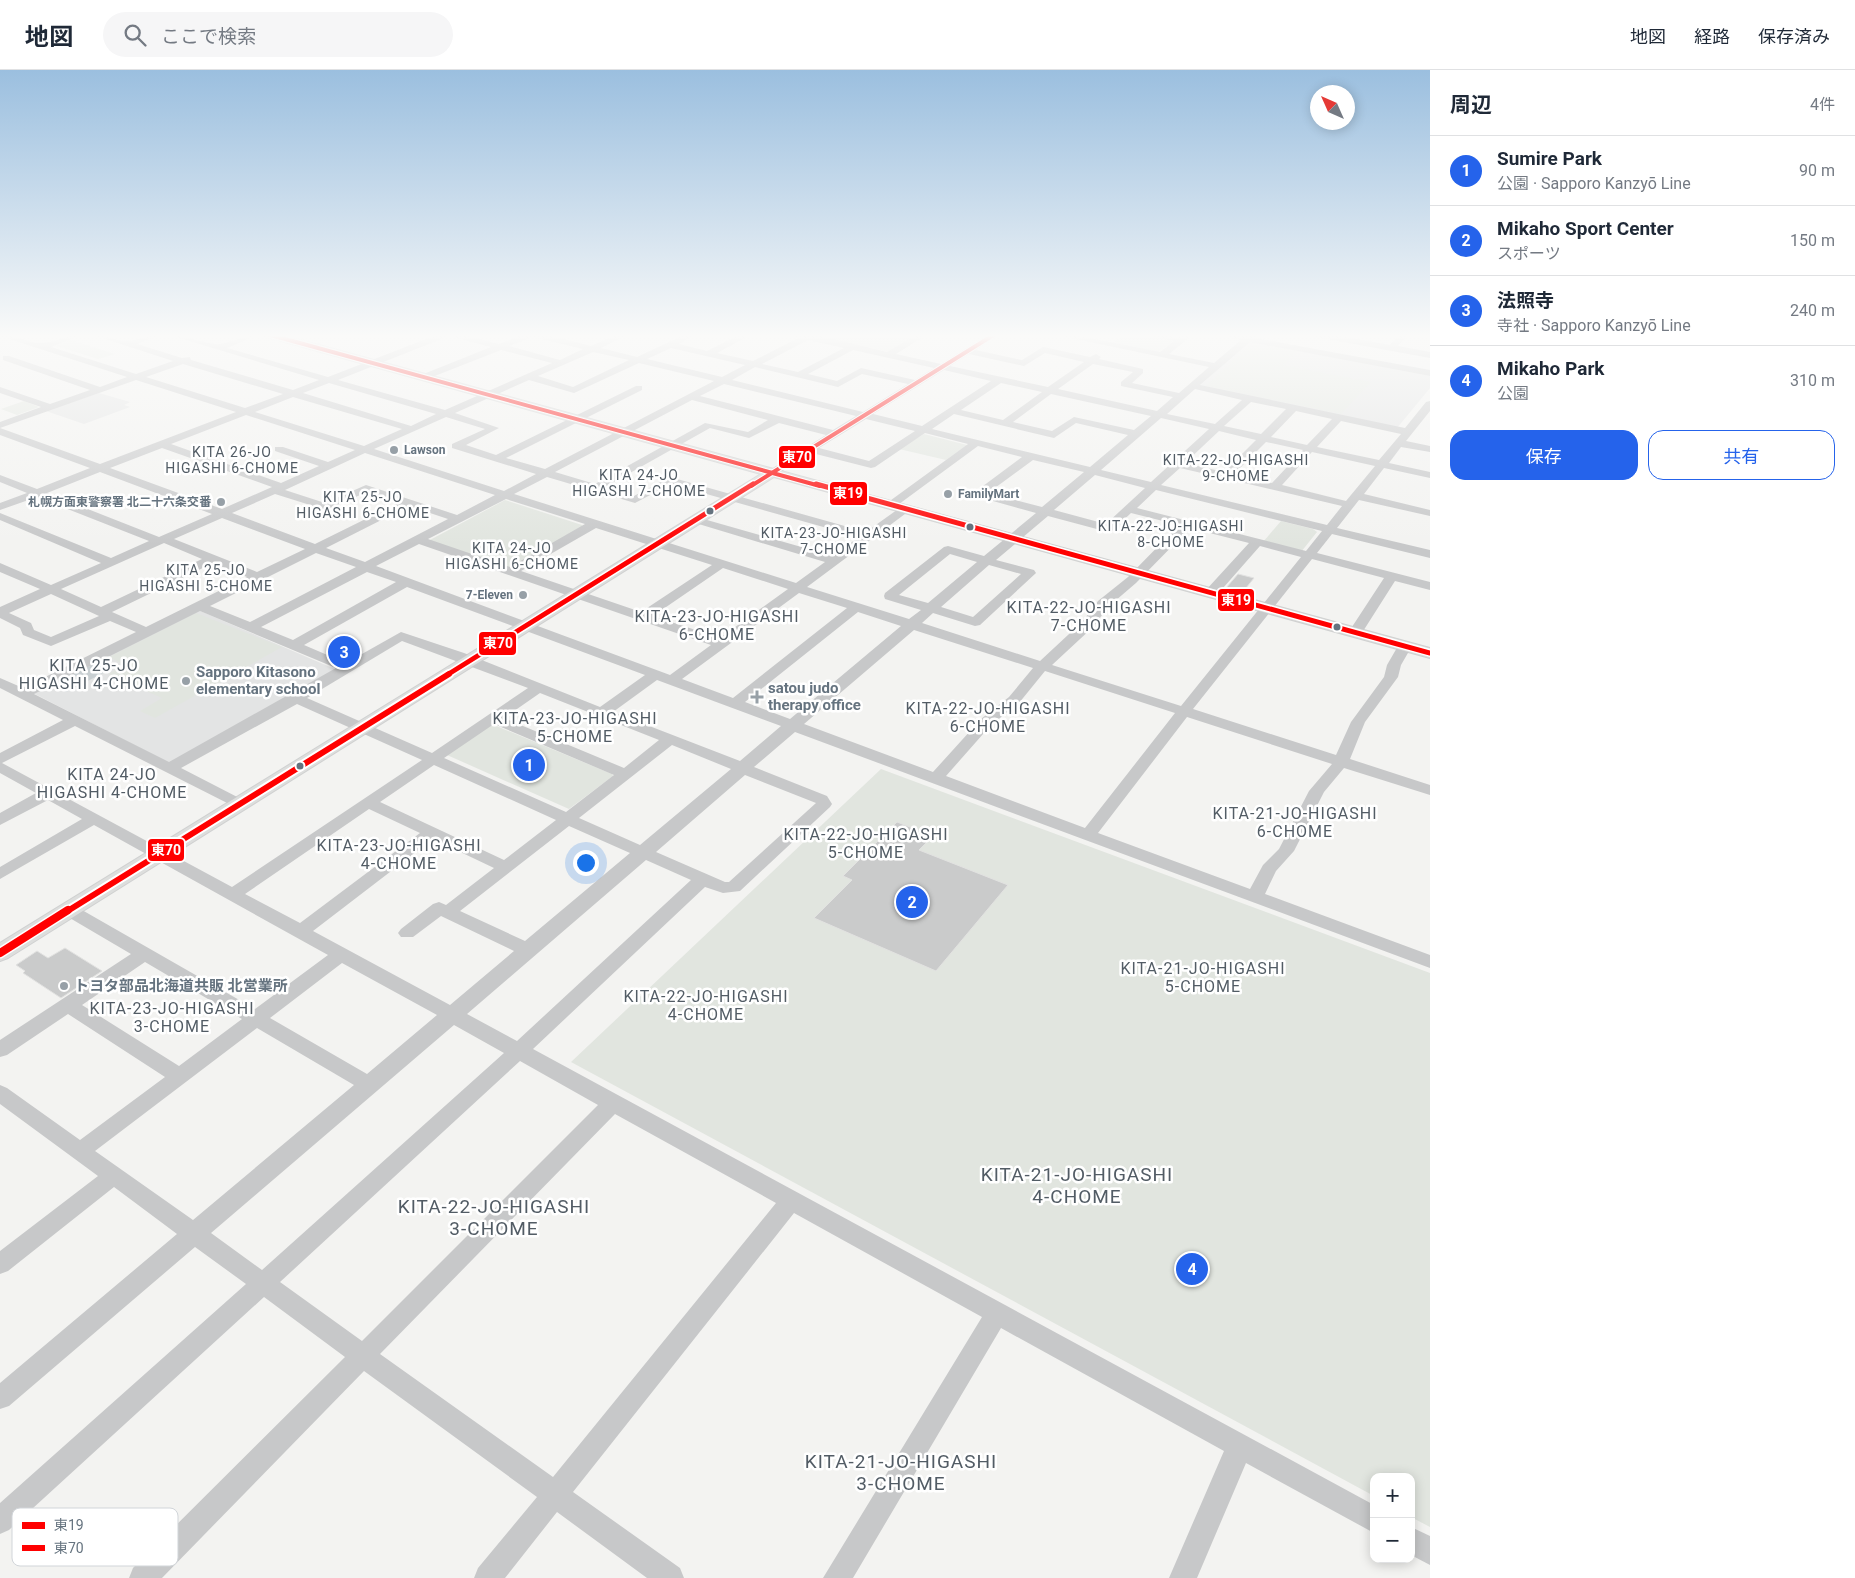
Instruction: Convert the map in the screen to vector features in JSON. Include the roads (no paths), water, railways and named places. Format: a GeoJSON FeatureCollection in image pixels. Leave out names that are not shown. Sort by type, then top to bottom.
{"type":"FeatureCollection","features":[{"type":"Feature","properties":{"kind":"main road"},"geometry":{"type":"LineString","coordinates":[[523,404],[1430,653]]}},
{"type":"Feature","properties":{"kind":"main road"},"geometry":{"type":"LineString","coordinates":[[0,953],[772,473]]}},
{"type":"Feature","properties":{"kind":"street"},"geometry":{"type":"LineString","coordinates":[[42,404],[50,407]]}},
{"type":"Feature","properties":{"kind":"street"},"geometry":{"type":"LineString","coordinates":[[0,425],[58,404]]}},
{"type":"Feature","properties":{"kind":"street"},"geometry":{"type":"LineString","coordinates":[[223,404],[720,565],[1430,790]]}},
{"type":"Feature","properties":{"kind":"street"},"geometry":{"type":"LineString","coordinates":[[0,507],[261,404]]}},
{"type":"Feature","properties":{"kind":"street"},"geometry":{"type":"LineString","coordinates":[[329,404],[411,429]]}},
{"type":"Feature","properties":{"kind":"street"},"geometry":{"type":"LineString","coordinates":[[409,404],[494,428],[456,446],[635,500],[670,480],[868,536]]}},
{"type":"Feature","properties":{"kind":"street"},"geometry":{"type":"LineString","coordinates":[[0,612],[468,404]]}},
{"type":"Feature","properties":{"kind":"street"},"geometry":{"type":"LineString","coordinates":[[496,458],[610,404]]}},
{"type":"Feature","properties":{"kind":"street"},"geometry":{"type":"LineString","coordinates":[[250,628],[677,404]]}},
{"type":"Feature","properties":{"kind":"street"},"geometry":{"type":"LineString","coordinates":[[718,404],[835,434]]}},
{"type":"Feature","properties":{"kind":"street"},"geometry":{"type":"LineString","coordinates":[[818,404],[1430,554]]}},
{"type":"Feature","properties":{"kind":"street"},"geometry":{"type":"LineString","coordinates":[[772,473],[882,404]]}},
{"type":"Feature","properties":{"kind":"street"},"geometry":{"type":"LineString","coordinates":[[810,450],[871,465],[963,404]]}},
{"type":"Feature","properties":{"kind":"street"},"geometry":{"type":"LineString","coordinates":[[1005,424],[1031,404]]}},
{"type":"Feature","properties":{"kind":"street"},"geometry":{"type":"LineString","coordinates":[[1115,404],[1430,475]]}},
{"type":"Feature","properties":{"kind":"street"},"geometry":{"type":"LineString","coordinates":[[0,1398],[1170,404]]}},
{"type":"Feature","properties":{"kind":"street"},"geometry":{"type":"LineString","coordinates":[[1031,456],[979,494],[1108,528],[1242,404]]}},
{"type":"Feature","properties":{"kind":"street"},"geometry":{"type":"LineString","coordinates":[[1277,404],[1408,432]]}},
{"type":"Feature","properties":{"kind":"street"},"geometry":{"type":"LineString","coordinates":[[1088,835],[1184,712],[1429,407]]}},
{"type":"Feature","properties":{"kind":"street"},"geometry":{"type":"LineString","coordinates":[[1226,476],[1293,408]]}},
{"type":"Feature","properties":{"kind":"street"},"geometry":{"type":"LineString","coordinates":[[953,411],[1054,435],[1074,420],[1136,434]]}},
{"type":"Feature","properties":{"kind":"street"},"geometry":{"type":"LineString","coordinates":[[1274,487],[1339,417]]}},
{"type":"Feature","properties":{"kind":"street"},"geometry":{"type":"LineString","coordinates":[[596,488],[709,425],[750,435],[776,420]]}},
{"type":"Feature","properties":{"kind":"street"},"geometry":{"type":"LineString","coordinates":[[0,431],[1430,962]]}},
{"type":"Feature","properties":{"kind":"street"},"geometry":{"type":"LineString","coordinates":[[672,680],[868,536],[898,507],[976,443]]}},
{"type":"Feature","properties":{"kind":"street"},"geometry":{"type":"LineString","coordinates":[[1399,443],[1430,449]]}},
{"type":"Feature","properties":{"kind":"street"},"geometry":{"type":"LineString","coordinates":[[160,444],[279,488],[326,508],[366,488],[458,519]]}},
{"type":"Feature","properties":{"kind":"street"},"geometry":{"type":"LineString","coordinates":[[279,449],[329,466]]}},
{"type":"Feature","properties":{"kind":"street"},"geometry":{"type":"LineString","coordinates":[[1177,464],[1350,505]]}},
{"type":"Feature","properties":{"kind":"street"},"geometry":{"type":"LineString","coordinates":[[0,478],[257,577]]}},
{"type":"Feature","properties":{"kind":"street"},"geometry":{"type":"LineString","coordinates":[[1357,496],[1430,513]]}},
{"type":"Feature","properties":{"kind":"street"},"geometry":{"type":"LineString","coordinates":[[23,694],[408,502]]}},
{"type":"Feature","properties":{"kind":"street"},"geometry":{"type":"LineString","coordinates":[[1129,509],[1430,586]]}},
{"type":"Feature","properties":{"kind":"street"},"geometry":{"type":"LineString","coordinates":[[0,516],[110,562]]}},
{"type":"Feature","properties":{"kind":"street"},"geometry":{"type":"LineString","coordinates":[[696,520],[835,561]]}},
{"type":"Feature","properties":{"kind":"street"},"geometry":{"type":"LineString","coordinates":[[511,572],[594,524]]}},
{"type":"Feature","properties":{"kind":"street"},"geometry":{"type":"LineString","coordinates":[[935,779],[986,722],[1014,700],[1043,666],[1088,624],[1103,604],[1138,573],[1187,524]]}},
{"type":"Feature","properties":{"kind":"street"},"geometry":{"type":"LineString","coordinates":[[419,540],[723,644]]}},
{"type":"Feature","properties":{"kind":"street"},"geometry":{"type":"LineString","coordinates":[[1211,593],[1257,542]]}},
{"type":"Feature","properties":{"kind":"street"},"geometry":{"type":"LineString","coordinates":[[948,550],[986,561],[1030,573],[975,622],[890,596],[948,550]]}},
{"type":"Feature","properties":{"kind":"street"},"geometry":{"type":"LineString","coordinates":[[0,612],[26,626],[28,632],[51,642],[212,560]]}},
{"type":"Feature","properties":{"kind":"street"},"geometry":{"type":"LineString","coordinates":[[642,617],[720,565]]}},
{"type":"Feature","properties":{"kind":"street"},"geometry":{"type":"LineString","coordinates":[[0,567],[146,632]]}},
{"type":"Feature","properties":{"kind":"street"},"geometry":{"type":"LineString","coordinates":[[1355,633],[1391,576]]}},
{"type":"Feature","properties":{"kind":"street"},"geometry":{"type":"LineString","coordinates":[[294,645],[406,582]]}},
{"type":"Feature","properties":{"kind":"street"},"geometry":{"type":"LineString","coordinates":[[200,606],[345,668]]}},
{"type":"Feature","properties":{"kind":"street"},"geometry":{"type":"LineString","coordinates":[[734,704],[856,607]]}},
{"type":"Feature","properties":{"kind":"street"},"geometry":{"type":"LineString","coordinates":[[169,769],[296,698],[400,636],[470,660],[821,799],[824,804],[734,887],[723,888],[296,698]]}},
{"type":"Feature","properties":{"kind":"street"},"geometry":{"type":"LineString","coordinates":[[1255,897],[1269,869],[1286,851],[1314,797],[1341,762],[1358,722],[1391,677],[1394,665],[1405,646]]}},
{"type":"Feature","properties":{"kind":"street"},"geometry":{"type":"LineString","coordinates":[[601,713],[656,674]]}},
{"type":"Feature","properties":{"kind":"street"},"geometry":{"type":"LineString","coordinates":[[0,682],[239,804]]}},
{"type":"Feature","properties":{"kind":"street"},"geometry":{"type":"LineString","coordinates":[[233,894],[538,688]]}},
{"type":"Feature","properties":{"kind":"street"},"geometry":{"type":"LineString","coordinates":[[494,719],[625,774]]}},
{"type":"Feature","properties":{"kind":"street"},"geometry":{"type":"LineString","coordinates":[[0,759],[75,720]]}},
{"type":"Feature","properties":{"kind":"street"},"geometry":{"type":"LineString","coordinates":[[448,912],[669,740]]}},
{"type":"Feature","properties":{"kind":"street"},"geometry":{"type":"LineString","coordinates":[[0,767],[1370,1518]]}},
{"type":"Feature","properties":{"kind":"street"},"geometry":{"type":"LineString","coordinates":[[0,820],[48,793]]}},
{"type":"Feature","properties":{"kind":"street"},"geometry":{"type":"LineString","coordinates":[[369,803],[506,867]]}},
{"type":"Feature","properties":{"kind":"street"},"geometry":{"type":"LineString","coordinates":[[0,874],[95,818]]}},
{"type":"Feature","properties":{"kind":"street"},"geometry":{"type":"LineString","coordinates":[[301,931],[432,832]]}},
{"type":"Feature","properties":{"kind":"street"},"geometry":{"type":"LineString","coordinates":[[15,1508],[519,1050],[703,879]]}},
{"type":"Feature","properties":{"kind":"street"},"geometry":{"type":"LineString","coordinates":[[407,933],[439,908],[528,950]]}},
{"type":"Feature","properties":{"kind":"street"},"geometry":{"type":"LineString","coordinates":[[69,910],[370,1085]]}},
{"type":"Feature","properties":{"kind":"street"},"geometry":{"type":"LineString","coordinates":[[0,1050],[145,954]]}},
{"type":"Feature","properties":{"kind":"street"},"geometry":{"type":"LineString","coordinates":[[80,1151],[342,954]]}},
{"type":"Feature","properties":{"kind":"street"},"geometry":{"type":"LineString","coordinates":[[68,1005],[180,1077]]}},
{"type":"Feature","properties":{"kind":"street"},"geometry":{"type":"LineString","coordinates":[[0,1093],[670,1578]]}},
{"type":"Feature","properties":{"kind":"street"},"geometry":{"type":"LineString","coordinates":[[178,1543],[613,1103]]}},
{"type":"Feature","properties":{"kind":"street"},"geometry":{"type":"LineString","coordinates":[[2,1260],[114,1175]]}},
{"type":"Feature","properties":{"kind":"street"},"geometry":{"type":"LineString","coordinates":[[488,1578],[792,1201]]}},
{"type":"Feature","properties":{"kind":"street"},"geometry":{"type":"LineString","coordinates":[[837,1578],[990,1328],[996,1312]]}},
{"type":"Feature","properties":{"kind":"street"},"geometry":{"type":"LineString","coordinates":[[1183,1578],[1233,1463],[1238,1445]]}},
{"type":"Feature","properties":{"kind":"street"},"geometry":{"type":"LineString","coordinates":[[0,1522],[12,1511]]}},
{"type":"Feature","properties":{"kind":"street"},"geometry":{"type":"LineString","coordinates":[[1415,1542],[1430,1551]]}},
{"type":"Feature","properties":{"kind":"street"},"geometry":{"type":"LineString","coordinates":[[143,1578],[155,1566]]}},
{"type":"Feature","properties":{"kind":"place","name":"Lawson"},"geometry":{"type":"Point","coordinates":[394,450]}},
{"type":"Feature","properties":{"kind":"place","name":"FamilyMart"},"geometry":{"type":"Point","coordinates":[948,494]}},
{"type":"Feature","properties":{"kind":"place","name":"札幌方面東警察署 北二十六条交番"},"geometry":{"type":"Point","coordinates":[221,502]}},
{"type":"Feature","properties":{"kind":"place","name":"7-Eleven"},"geometry":{"type":"Point","coordinates":[523,595]}},
{"type":"Feature","properties":{"kind":"place","name":"法照寺"},"geometry":{"type":"Point","coordinates":[344,652]}},
{"type":"Feature","properties":{"kind":"place","name":"Sapporo Kitasono elementary school"},"geometry":{"type":"Point","coordinates":[186,681]}},
{"type":"Feature","properties":{"kind":"place","name":"satou judo therapy office"},"geometry":{"type":"Point","coordinates":[757,697]}},
{"type":"Feature","properties":{"kind":"place","name":"Sumire Park"},"geometry":{"type":"Point","coordinates":[529,765]}},
{"type":"Feature","properties":{"kind":"place","name":"Mikaho Sport Center"},"geometry":{"type":"Point","coordinates":[912,902]}},
{"type":"Feature","properties":{"kind":"place","name":"トヨタ部品北海道共販 北営業所"},"geometry":{"type":"Point","coordinates":[64,986]}},
{"type":"Feature","properties":{"kind":"place","name":"Mikaho Park"},"geometry":{"type":"Point","coordinates":[1192,1269]}},
{"type":"Feature","properties":{"kind":"district","name":"KITA 26-JO HIGASHI 6-CHOME"},"geometry":{"type":"Point","coordinates":[232,460]}},
{"type":"Feature","properties":{"kind":"district","name":"KITA-22-JO-HIGASHI 9-CHOME"},"geometry":{"type":"Point","coordinates":[1236,468]}},
{"type":"Feature","properties":{"kind":"district","name":"KITA 24-JO HIGASHI 7-CHOME"},"geometry":{"type":"Point","coordinates":[639,484]}},
{"type":"Feature","properties":{"kind":"district","name":"KITA 25-JO HIGASHI 6-CHOME"},"geometry":{"type":"Point","coordinates":[363,506]}},
{"type":"Feature","properties":{"kind":"district","name":"KITA-22-JO-HIGASHI 8-CHOME"},"geometry":{"type":"Point","coordinates":[1171,534]}},
{"type":"Feature","properties":{"kind":"district","name":"KITA-23-JO-HIGASHI 7-CHOME"},"geometry":{"type":"Point","coordinates":[834,542]}},
{"type":"Feature","properties":{"kind":"district","name":"KITA 24-JO HIGASHI 6-CHOME"},"geometry":{"type":"Point","coordinates":[512,556]}},
{"type":"Feature","properties":{"kind":"district","name":"KITA 25-JO HIGASHI 5-CHOME"},"geometry":{"type":"Point","coordinates":[206,578]}},
{"type":"Feature","properties":{"kind":"district","name":"KITA-22-JO-HIGASHI 7-CHOME"},"geometry":{"type":"Point","coordinates":[1089,616]}},
{"type":"Feature","properties":{"kind":"district","name":"KITA-23-JO-HIGASHI 6-CHOME"},"geometry":{"type":"Point","coordinates":[717,625]}},
{"type":"Feature","properties":{"kind":"district","name":"KITA 25-JO HIGASHI 4-CHOME"},"geometry":{"type":"Point","coordinates":[94,674]}},
{"type":"Feature","properties":{"kind":"district","name":"KITA-22-JO-HIGASHI 6-CHOME"},"geometry":{"type":"Point","coordinates":[988,717]}},
{"type":"Feature","properties":{"kind":"district","name":"KITA-23-JO-HIGASHI 5-CHOME"},"geometry":{"type":"Point","coordinates":[575,727]}},
{"type":"Feature","properties":{"kind":"district","name":"KITA 24-JO HIGASHI 4-CHOME"},"geometry":{"type":"Point","coordinates":[112,783]}},
{"type":"Feature","properties":{"kind":"district","name":"KITA-21-JO-HIGASHI 6-CHOME"},"geometry":{"type":"Point","coordinates":[1295,822]}},
{"type":"Feature","properties":{"kind":"district","name":"KITA-22-JO-HIGASHI 5-CHOME"},"geometry":{"type":"Point","coordinates":[866,843]}},
{"type":"Feature","properties":{"kind":"district","name":"KITA-23-JO-HIGASHI 4-CHOME"},"geometry":{"type":"Point","coordinates":[399,854]}},
{"type":"Feature","properties":{"kind":"district","name":"KITA-21-JO-HIGASHI 5-CHOME"},"geometry":{"type":"Point","coordinates":[1203,977]}},
{"type":"Feature","properties":{"kind":"district","name":"KITA-22-JO-HIGASHI 4-CHOME"},"geometry":{"type":"Point","coordinates":[706,1005]}},
{"type":"Feature","properties":{"kind":"district","name":"KITA-23-JO-HIGASHI 3-CHOME"},"geometry":{"type":"Point","coordinates":[172,1017]}},
{"type":"Feature","properties":{"kind":"district","name":"KITA-21-JO-HIGASHI 4-CHOME"},"geometry":{"type":"Point","coordinates":[1077,1185]}},
{"type":"Feature","properties":{"kind":"district","name":"KITA-22-JO-HIGASHI 3-CHOME"},"geometry":{"type":"Point","coordinates":[494,1217]}},
{"type":"Feature","properties":{"kind":"district","name":"KITA-21-JO-HIGASHI 3-CHOME"},"geometry":{"type":"Point","coordinates":[901,1472]}}]}
